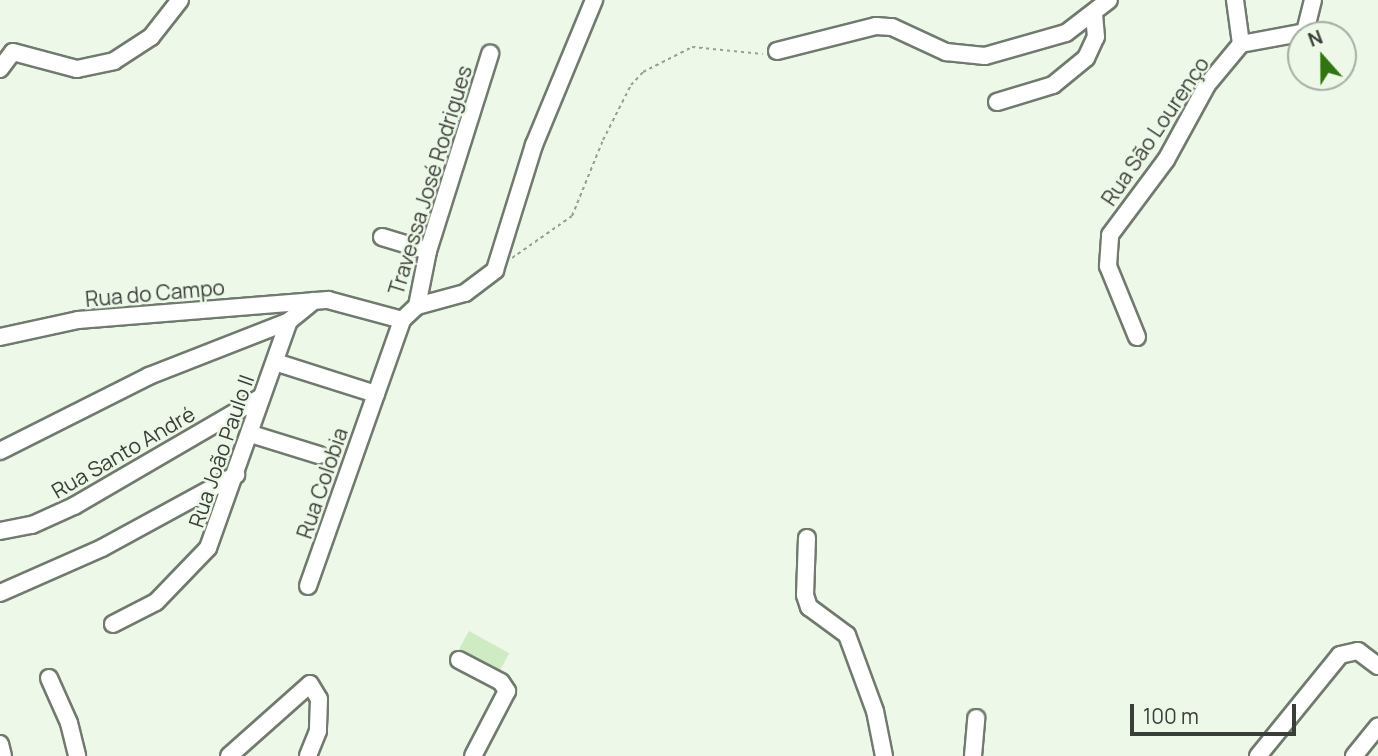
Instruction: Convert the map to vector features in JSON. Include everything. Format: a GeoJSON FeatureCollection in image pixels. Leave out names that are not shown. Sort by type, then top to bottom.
{"type":"FeatureCollection","features":[{"type":"Feature","properties":{"kind":"street"},"geometry":{"type":"LineString","coordinates":[[0,69],[13,52],[77,69],[114,61],[151,37],[180,0]]}},
{"type":"Feature","properties":{"kind":"street"},"geometry":{"type":"LineString","coordinates":[[418,306],[465,293],[495,270],[534,145],[594,0]]}},
{"type":"Feature","properties":{"kind":"street"},"geometry":{"type":"LineString","coordinates":[[777,51],[876,26],[892,27],[946,52],[985,56],[1044,41],[1094,15],[1110,0]]}},
{"type":"Feature","properties":{"kind":"street"},"geometry":{"type":"LineString","coordinates":[[1235,0],[1241,44],[1304,32],[1313,0]]}},
{"type":"Feature","properties":{"kind":"street"},"geometry":{"type":"LineString","coordinates":[[998,102],[1052,85],[1086,58],[1096,37],[1094,15]]}},
{"type":"Feature","properties":{"kind":"street","name":"Rua São Lourenço"},"geometry":{"type":"LineString","coordinates":[[1137,337],[1108,267],[1111,235],[1166,160],[1207,85],[1241,44]]}},
{"type":"Feature","properties":{"kind":"street","name":"Travessa José Rodrigues"},"geometry":{"type":"LineString","coordinates":[[376,394],[402,320],[418,306],[428,251],[490,54]]}},
{"type":"Feature","properties":{"kind":"street"},"geometry":{"type":"LineString","coordinates":[[382,237],[428,251]]}},
{"type":"Feature","properties":{"kind":"street"},"geometry":{"type":"LineString","coordinates":[[0,451],[149,376],[289,321],[314,301]]}},
{"type":"Feature","properties":{"kind":"street","name":"Rua do Campo"},"geometry":{"type":"LineString","coordinates":[[0,337],[78,320],[314,301],[343,301],[402,320]]}},
{"type":"Feature","properties":{"kind":"street","name":"Rua João Paulo II"},"geometry":{"type":"LineString","coordinates":[[113,624],[156,602],[199,560],[216,534],[289,321]]}},
{"type":"Feature","properties":{"kind":"street"},"geometry":{"type":"LineString","coordinates":[[275,362],[376,394]]}},
{"type":"Feature","properties":{"kind":"street","name":"Rua Colobia"},"geometry":{"type":"LineString","coordinates":[[308,586],[376,394]]}},
{"type":"Feature","properties":{"kind":"street","name":"Rua Santo André"},"geometry":{"type":"LineString","coordinates":[[0,531],[32,525],[74,506],[261,397]]}},
{"type":"Feature","properties":{"kind":"street"},"geometry":{"type":"LineString","coordinates":[[251,434],[319,454]]}},
{"type":"Feature","properties":{"kind":"street"},"geometry":{"type":"LineString","coordinates":[[0,593],[102,548],[236,475]]}},
{"type":"Feature","properties":{"kind":"street"},"geometry":{"type":"LineString","coordinates":[[807,538],[805,595],[809,607],[847,635],[875,710],[884,756]]}},
{"type":"Feature","properties":{"kind":"street"},"geometry":{"type":"LineString","coordinates":[[1259,756],[1340,655],[1350,649],[1372,662]]}},
{"type":"Feature","properties":{"kind":"street"},"geometry":{"type":"LineString","coordinates":[[459,660],[501,682],[507,691],[473,756]]}},
{"type":"Feature","properties":{"kind":"street"},"geometry":{"type":"LineString","coordinates":[[49,678],[69,723],[77,756]]}},
{"type":"Feature","properties":{"kind":"street"},"geometry":{"type":"LineString","coordinates":[[229,756],[250,741],[305,686],[314,685],[319,699],[318,731],[308,756]]}},
{"type":"Feature","properties":{"kind":"street"},"geometry":{"type":"LineString","coordinates":[[973,756],[976,719]]}},
{"type":"Feature","properties":{"kind":"street"},"geometry":{"type":"LineString","coordinates":[[1354,756],[1378,726]]}},
{"type":"Feature","properties":{"kind":"street"},"geometry":{"type":"LineString","coordinates":[[0,744],[3,756]]}},
{"type":"Feature","properties":{"kind":"path"},"geometry":{"type":"LineString","coordinates":[[495,270],[572,216],[609,129],[631,85],[643,72],[692,47],[754,54],[777,51]]}},
{"type":"Feature","properties":{"kind":"green space"},"geometry":{"type":"Polygon","coordinates":[[[469,631],[509,653],[498,674],[457,652],[469,631]]]}}]}
